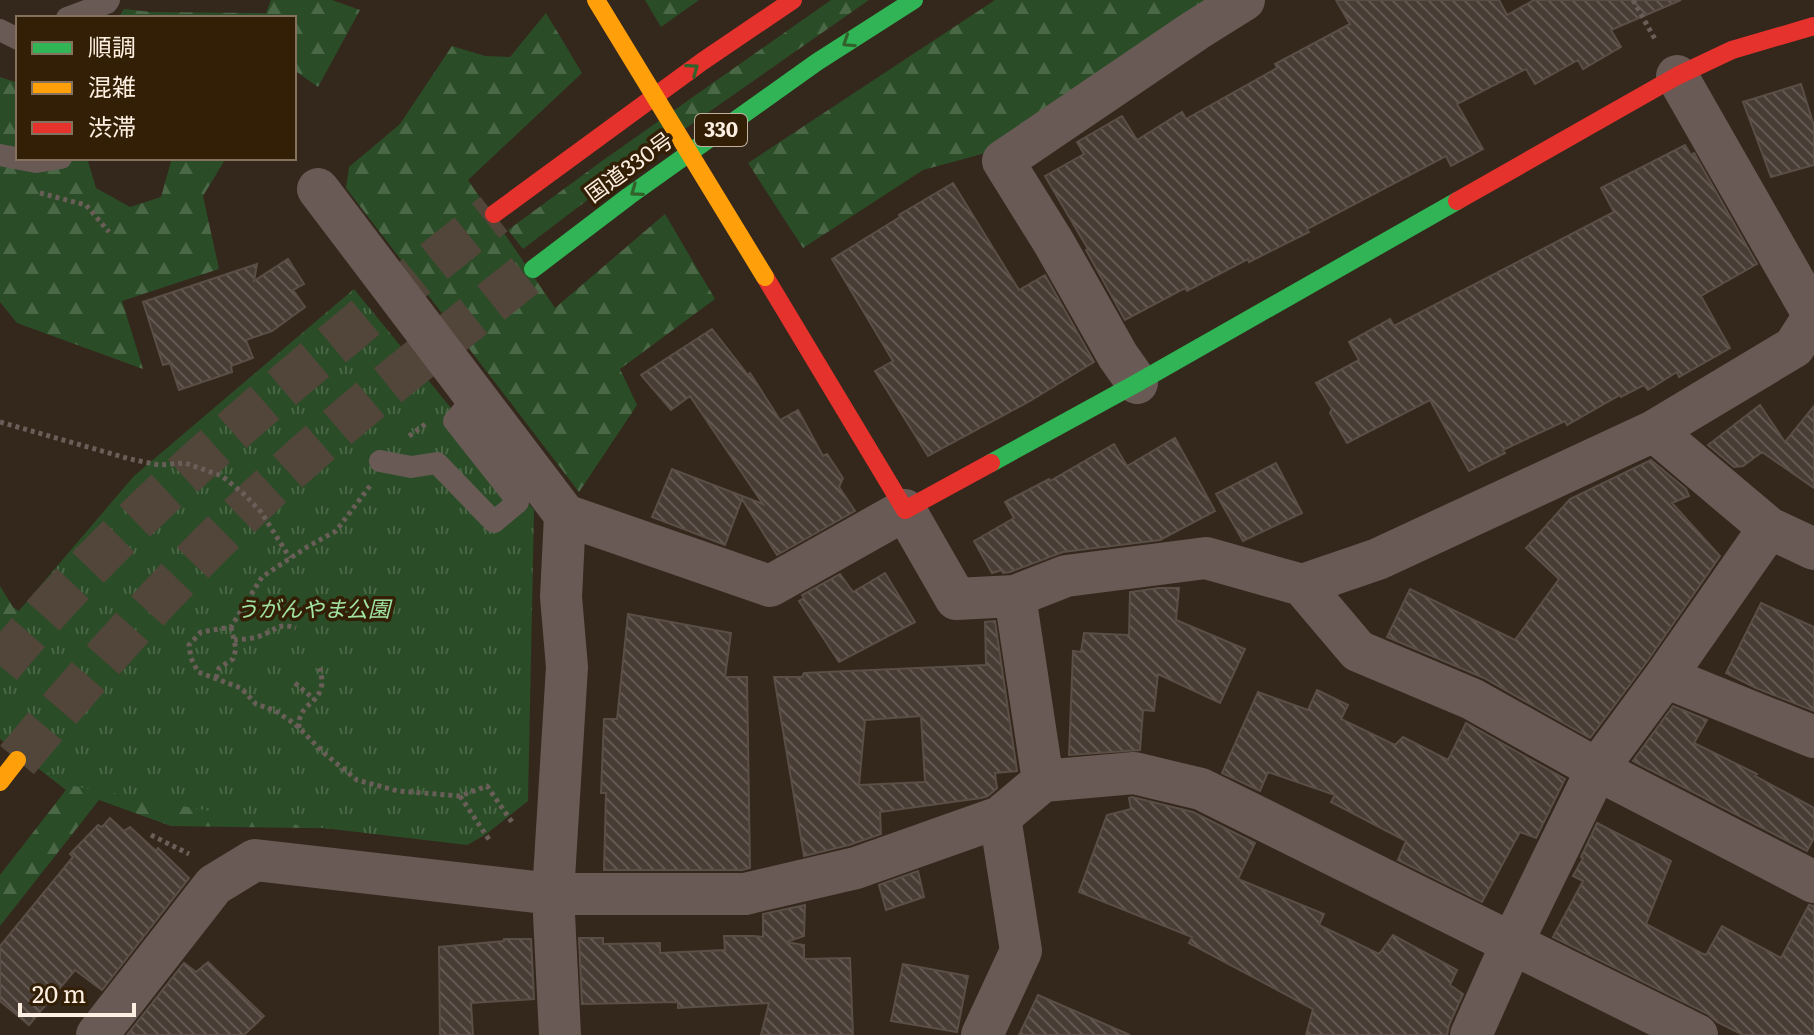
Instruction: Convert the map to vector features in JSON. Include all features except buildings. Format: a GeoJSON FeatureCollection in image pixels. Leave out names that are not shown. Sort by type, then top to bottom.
{"type":"FeatureCollection","features":[{"type":"Feature","properties":{"kind":"main road"},"geometry":{"type":"LineString","coordinates":[[596,0],[905,510],[1137,383],[1677,76],[1732,50],[1814,26]]}},
{"type":"Feature","properties":{"kind":"main road","name":"国道330号"},"geometry":{"type":"LineString","coordinates":[[494,214],[703,61],[793,0]]}},
{"type":"Feature","properties":{"kind":"main road","name":"国道330号"},"geometry":{"type":"LineString","coordinates":[[533,269],[629,196],[817,62],[914,0]]}},
{"type":"Feature","properties":{"kind":"main road"},"geometry":{"type":"LineString","coordinates":[[0,782],[17,760]]}},
{"type":"Feature","properties":{"kind":"street"},"geometry":{"type":"LineString","coordinates":[[1137,383],[1003,161],[1244,0]]}},
{"type":"Feature","properties":{"kind":"street"},"geometry":{"type":"LineString","coordinates":[[1302,585],[1378,559],[1654,431],[1809,335],[1677,76]]}},
{"type":"Feature","properties":{"kind":"street"},"geometry":{"type":"LineString","coordinates":[[318,189],[565,515],[770,586],[905,510],[956,599],[1015,596],[1066,576],[1206,558],[1302,585],[1358,651],[1472,699],[1597,769],[1814,882]]}},
{"type":"Feature","properties":{"kind":"street"},"geometry":{"type":"LineString","coordinates":[[1654,431],[1769,528],[1814,549]]}},
{"type":"Feature","properties":{"kind":"street"},"geometry":{"type":"LineString","coordinates":[[560,1035],[553,894],[567,667],[561,597],[565,515]]}},
{"type":"Feature","properties":{"kind":"street"},"geometry":{"type":"LineString","coordinates":[[1471,1035],[1597,769],[1769,528]]}},
{"type":"Feature","properties":{"kind":"street"},"geometry":{"type":"LineString","coordinates":[[1015,596],[1043,781]]}},
{"type":"Feature","properties":{"kind":"street"},"geometry":{"type":"LineString","coordinates":[[1665,677],[1814,737]]}},
{"type":"Feature","properties":{"kind":"street"},"geometry":{"type":"LineString","coordinates":[[97,1035],[214,885],[255,860],[553,894],[745,894],[856,868],[1000,817],[1043,781],[1134,773],[1201,789],[1697,1035]]}},
{"type":"Feature","properties":{"kind":"street"},"geometry":{"type":"LineString","coordinates":[[982,1035],[1021,951],[1000,817]]}},
{"type":"Feature","properties":{"kind":"lane"},"geometry":{"type":"LineString","coordinates":[[72,16],[109,0]]}},
{"type":"Feature","properties":{"kind":"lane"},"geometry":{"type":"LineString","coordinates":[[26,160],[48,160]]}},
{"type":"Feature","properties":{"kind":"lane"},"geometry":{"type":"LineString","coordinates":[[380,461],[411,467],[437,463],[494,522],[518,502],[454,421],[475,397]]}},
{"type":"Feature","properties":{"kind":"path"},"geometry":{"type":"LineString","coordinates":[[36,193],[86,205],[109,232]]}},
{"type":"Feature","properties":{"kind":"path"},"geometry":{"type":"LineString","coordinates":[[216,678],[219,668],[233,659],[236,649],[231,627],[262,577],[336,531],[377,475],[380,461],[432,418]]}},
{"type":"Feature","properties":{"kind":"path"},"geometry":{"type":"LineString","coordinates":[[0,422],[130,459],[159,465],[185,463],[222,476],[261,512],[290,558]]}},
{"type":"Feature","properties":{"kind":"path"},"geometry":{"type":"LineString","coordinates":[[234,640],[260,637],[285,624],[296,628]]}},
{"type":"Feature","properties":{"kind":"path"},"geometry":{"type":"LineString","coordinates":[[231,627],[201,632],[189,645],[198,672],[241,688],[256,704],[274,710],[357,780],[398,791],[460,796],[487,786],[514,825]]}},
{"type":"Feature","properties":{"kind":"path"},"geometry":{"type":"LineString","coordinates":[[300,729],[299,720],[304,708],[321,692],[320,668]]}},
{"type":"Feature","properties":{"kind":"path"},"geometry":{"type":"LineString","coordinates":[[295,683],[314,699]]}},
{"type":"Feature","properties":{"kind":"path"},"geometry":{"type":"LineString","coordinates":[[460,796],[490,841]]}},
{"type":"Feature","properties":{"kind":"path"},"geometry":{"type":"LineString","coordinates":[[151,835],[201,860]]}},
{"type":"Feature","properties":{"kind":"green space"},"geometry":{"type":"Polygon","coordinates":[[[271,0],[332,0],[360,10],[318,87],[296,71],[296,16],[119,16],[124,9],[266,13],[271,0]]]}},
{"type":"Feature","properties":{"kind":"green space"},"geometry":{"type":"Polygon","coordinates":[[[645,0],[699,0],[661,27],[645,0]]]}},
{"type":"Feature","properties":{"kind":"green space"},"geometry":{"type":"Polygon","coordinates":[[[831,0],[869,0],[636,163],[523,249],[508,230],[602,161],[831,0]]]}},
{"type":"Feature","properties":{"kind":"green space"},"geometry":{"type":"Polygon","coordinates":[[[995,0],[1218,0],[982,154],[923,170],[803,248],[748,163],[995,0]]]}},
{"type":"Feature","properties":{"kind":"green space"},"geometry":{"type":"Polygon","coordinates":[[[546,13],[582,73],[468,180],[555,308],[665,214],[715,299],[620,369],[637,405],[579,492],[346,188],[349,167],[400,124],[452,46],[485,56],[510,57],[546,13]]]}},
{"type":"Feature","properties":{"kind":"green space"},"geometry":{"type":"Polygon","coordinates":[[[0,77],[16,82],[16,160],[88,160],[96,188],[130,207],[161,197],[171,160],[225,160],[203,196],[219,269],[122,301],[143,369],[17,323],[0,302],[0,77]]]}},
{"type":"Feature","properties":{"kind":"green space","name":"うがんやま公園"},"geometry":{"type":"Polygon","coordinates":[[[354,289],[534,510],[528,801],[485,835],[467,845],[264,821],[63,784],[0,736],[0,633],[134,476],[354,289]]]}},
{"type":"Feature","properties":{"kind":"green space"},"geometry":{"type":"Polygon","coordinates":[[[0,586],[13,607],[136,691],[382,829],[171,826],[99,800],[0,926],[0,875],[66,790],[0,739],[0,586]]]}},
{"type":"Feature","properties":{"kind":"tunnel"},"geometry":{"type":"LineString","coordinates":[[0,666],[87,569],[180,478],[337,341],[494,214]]}},
{"type":"Feature","properties":{"kind":"tunnel"},"geometry":{"type":"LineString","coordinates":[[17,760],[142,616],[242,514],[339,426],[533,269]]}},
{"type":"Feature","properties":{"kind":"traffic: fast"},"geometry":{"type":"LineString","coordinates":[[533,269],[629,196],[817,62],[914,0]]}},
{"type":"Feature","properties":{"kind":"traffic: fast"},"geometry":{"type":"LineString","coordinates":[[991,463],[1457,201]]}},
{"type":"Feature","properties":{"kind":"traffic: slow"},"geometry":{"type":"LineString","coordinates":[[596,0],[765,277]]}},
{"type":"Feature","properties":{"kind":"traffic: slow"},"geometry":{"type":"LineString","coordinates":[[0,782],[17,760]]}},
{"type":"Feature","properties":{"kind":"traffic: jam"},"geometry":{"type":"LineString","coordinates":[[494,214],[703,61],[793,0]]}},
{"type":"Feature","properties":{"kind":"traffic: jam"},"geometry":{"type":"LineString","coordinates":[[1457,201],[1677,76],[1732,50],[1814,26]]}},
{"type":"Feature","properties":{"kind":"traffic: jam"},"geometry":{"type":"LineString","coordinates":[[765,277],[905,510],[991,463]]}}]}
